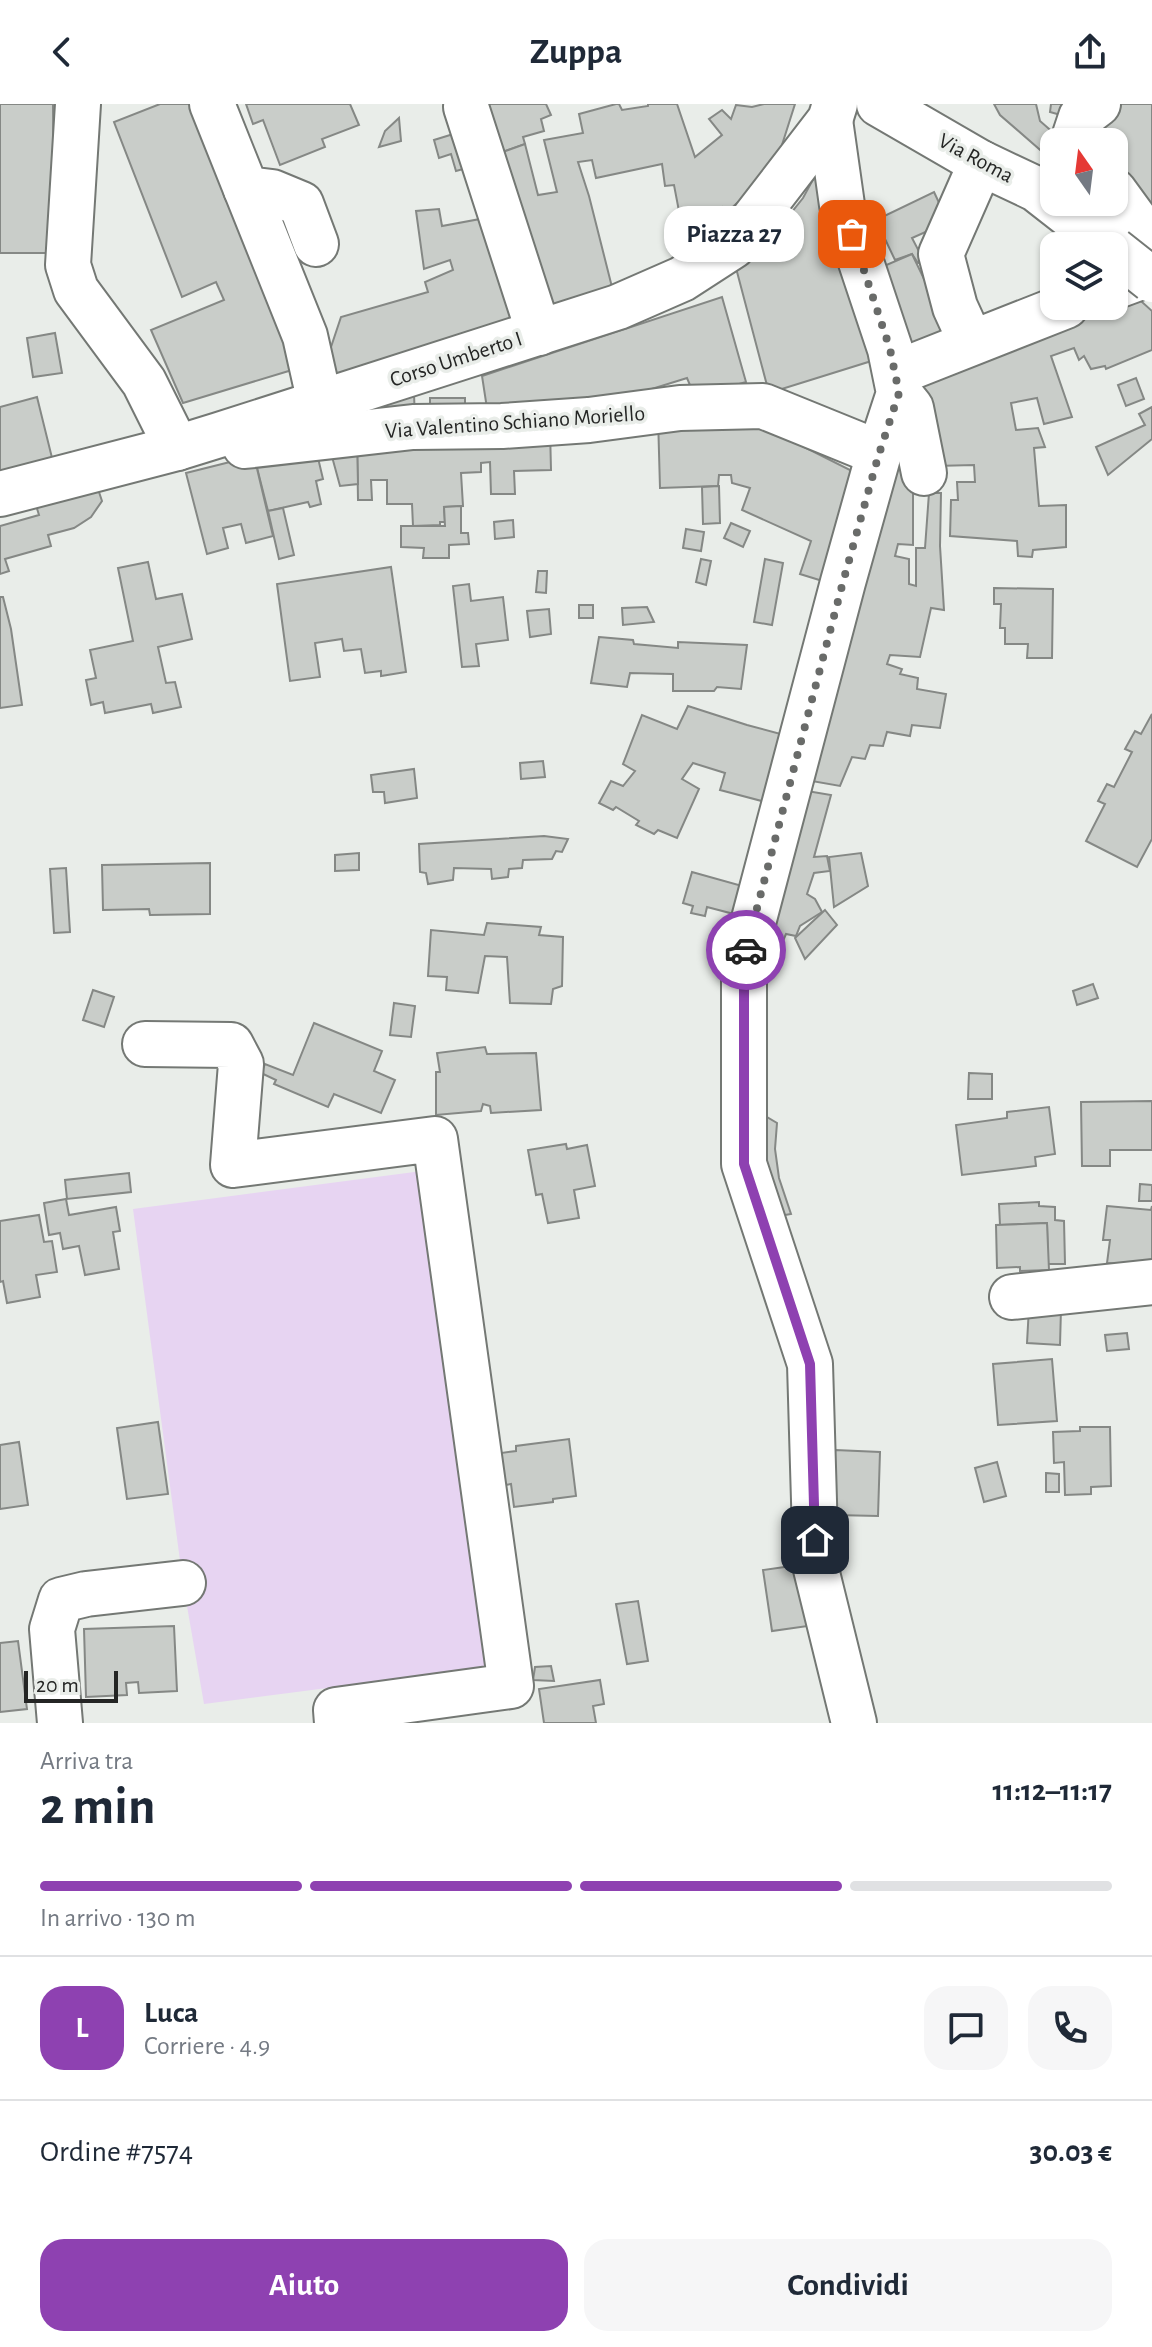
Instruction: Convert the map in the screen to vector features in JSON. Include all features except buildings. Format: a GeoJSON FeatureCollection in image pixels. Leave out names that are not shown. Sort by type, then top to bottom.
{"type":"FeatureCollection","features":[{"type":"Feature","properties":{"kind":"street"},"geometry":{"type":"LineString","coordinates":[[78,104],[68,265],[76,290],[144,382],[184,446]]}},
{"type":"Feature","properties":{"kind":"street"},"geometry":{"type":"LineString","coordinates":[[212,104],[305,336],[320,403]]}},
{"type":"Feature","properties":{"kind":"street","name":"Via Roma"},"geometry":{"type":"LineString","coordinates":[[879,104],[981,163],[1036,189],[1091,232]]}},
{"type":"Feature","properties":{"kind":"street"},"geometry":{"type":"LineString","coordinates":[[1077,128],[1081,117],[1098,104]]}},
{"type":"Feature","properties":{"kind":"street"},"geometry":{"type":"LineString","coordinates":[[466,107],[539,333]]}},
{"type":"Feature","properties":{"kind":"street"},"geometry":{"type":"LineString","coordinates":[[832,112],[842,205],[898,383],[911,408],[924,473]]}},
{"type":"Feature","properties":{"kind":"street","name":"Corso Umberto I"},"geometry":{"type":"LineString","coordinates":[[0,494],[184,446],[618,307],[682,279],[733,246],[832,112]]}},
{"type":"Feature","properties":{"kind":"street"},"geometry":{"type":"LineString","coordinates":[[971,342],[955,307],[941,254],[981,163]]}},
{"type":"Feature","properties":{"kind":"street"},"geometry":{"type":"LineString","coordinates":[[246,189],[272,192],[301,204],[316,244]]}},
{"type":"Feature","properties":{"kind":"street"},"geometry":{"type":"LineString","coordinates":[[1128,210],[1152,243]]}},
{"type":"Feature","properties":{"kind":"street"},"geometry":{"type":"LineString","coordinates":[[1128,261],[1152,280]]}},
{"type":"Feature","properties":{"kind":"street"},"geometry":{"type":"LineString","coordinates":[[1128,282],[1152,273]]}},
{"type":"Feature","properties":{"kind":"street"},"geometry":{"type":"LineString","coordinates":[[854,1723],[816,1569],[810,1364],[744,1164],[744,957],[898,383],[971,342],[1040,316]]}},
{"type":"Feature","properties":{"kind":"street","name":"Via Valentino Schiano Moriello"},"geometry":{"type":"LineString","coordinates":[[184,446],[221,449],[413,427],[502,426],[589,420],[680,408],[763,406],[879,453]]}},
{"type":"Feature","properties":{"kind":"street"},"geometry":{"type":"LineString","coordinates":[[145,1044],[231,1045],[241,1064],[233,1165],[435,1139],[511,1686],[336,1710],[337,1723]]}},
{"type":"Feature","properties":{"kind":"street"},"geometry":{"type":"LineString","coordinates":[[1012,1297],[1152,1282]]}},
{"type":"Feature","properties":{"kind":"street"},"geometry":{"type":"LineString","coordinates":[[60,1723],[52,1629],[61,1600],[86,1594],[183,1583]]}},
{"type":"Feature","properties":{"kind":"shaded area"},"geometry":{"type":"Polygon","coordinates":[[[422,1171],[497,1666],[204,1704],[183,1583],[133,1209],[422,1171]]]}},
{"type":"Feature","properties":{"kind":"way so far"},"geometry":{"type":"LineString","coordinates":[[746,950],[843,582],[899,393],[890,349],[852,234]]}},
{"type":"Feature","properties":{"kind":"place","name":"Piazza 27"},"geometry":{"type":"Point","coordinates":[852,234]}},
{"type":"Feature","properties":{"kind":"route"},"geometry":{"type":"LineString","coordinates":[[746,950],[744,1164],[810,1364],[815,1540]]}}]}
